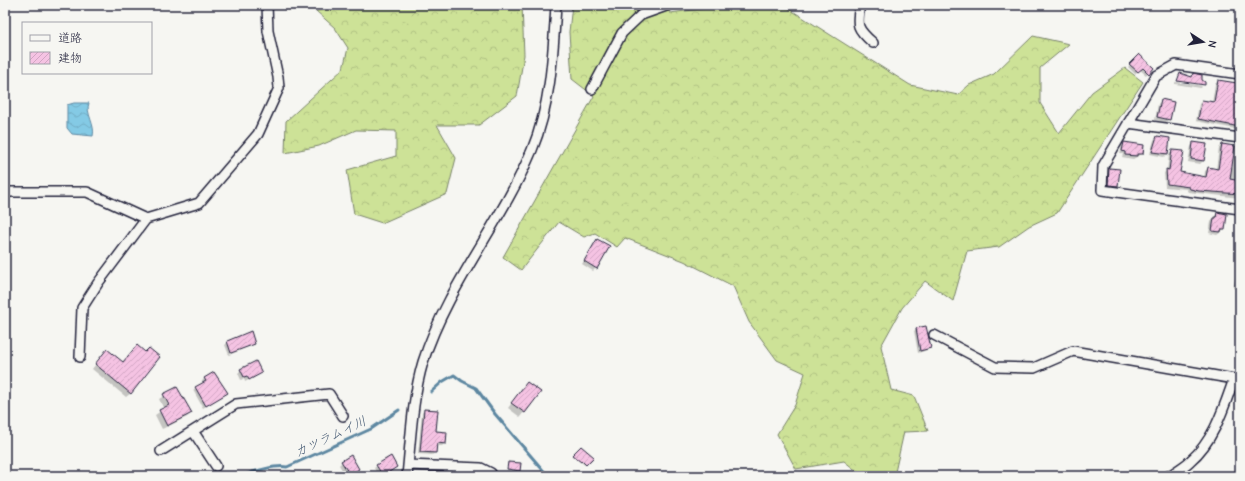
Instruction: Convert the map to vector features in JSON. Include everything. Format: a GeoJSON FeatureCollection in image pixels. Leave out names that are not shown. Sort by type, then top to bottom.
{"type":"FeatureCollection","features":[{"type":"Feature","properties":{"kind":"street"},"geometry":{"type":"LineString","coordinates":[[80,357],[82,308],[98,283],[146,218],[199,203],[258,134],[278,88],[278,77],[268,31],[267,5]]}},
{"type":"Feature","properties":{"kind":"street"},"geometry":{"type":"LineString","coordinates":[[407,476],[416,392],[425,356],[445,310],[514,188],[532,149],[541,123],[551,77],[556,5]]}},
{"type":"Feature","properties":{"kind":"street"},"geometry":{"type":"LineString","coordinates":[[592,89],[622,33],[641,15],[669,5]]}},
{"type":"Feature","properties":{"kind":"street"},"geometry":{"type":"LineString","coordinates":[[860,5],[857,19],[860,32],[873,43]]}},
{"type":"Feature","properties":{"kind":"street"},"geometry":{"type":"LineString","coordinates":[[1240,74],[1176,65],[1156,76],[1103,166],[1102,190],[1240,209]]}},
{"type":"Feature","properties":{"kind":"street"},"geometry":{"type":"LineString","coordinates":[[1128,124],[1240,138]]}},
{"type":"Feature","properties":{"kind":"street"},"geometry":{"type":"LineString","coordinates":[[5,192],[87,192],[146,218]]}},
{"type":"Feature","properties":{"kind":"street"},"geometry":{"type":"LineString","coordinates":[[934,335],[996,367],[1034,368],[1073,351],[1237,379],[1208,440],[1190,461],[1169,476]]}},
{"type":"Feature","properties":{"kind":"street"},"geometry":{"type":"LineString","coordinates":[[161,451],[236,404],[329,394],[343,416]]}},
{"type":"Feature","properties":{"kind":"street"},"geometry":{"type":"LineString","coordinates":[[193,431],[216,466]]}},
{"type":"Feature","properties":{"kind":"street"},"geometry":{"type":"LineString","coordinates":[[408,465],[481,468],[491,473],[491,476]]}},
{"type":"Feature","properties":{"kind":"green space"},"geometry":{"type":"Polygon","coordinates":[[[343,5],[522,5],[524,55],[517,96],[479,125],[437,125],[456,158],[447,194],[382,223],[354,214],[347,170],[396,156],[396,131],[356,130],[319,146],[285,153],[286,121],[343,69],[348,48],[335,28],[316,11],[343,5]]]}},
{"type":"Feature","properties":{"kind":"green space"},"geometry":{"type":"Polygon","coordinates":[[[572,5],[671,5],[670,13],[731,5],[783,5],[910,85],[958,95],[969,85],[994,74],[1033,36],[1069,44],[1040,68],[1040,103],[1059,133],[1092,92],[1125,68],[1143,82],[1057,213],[1029,226],[999,247],[967,251],[953,301],[925,281],[902,308],[881,346],[891,390],[914,396],[928,431],[904,432],[895,472],[887,476],[863,476],[844,461],[796,469],[777,434],[795,405],[805,373],[777,360],[749,322],[733,286],[684,261],[625,238],[617,247],[595,233],[584,237],[559,222],[521,270],[503,257],[594,96],[572,79],[569,32],[572,5]]]}},
{"type":"Feature","properties":{"kind":"water"},"geometry":{"type":"Polygon","coordinates":[[[74,103],[89,103],[88,111],[94,132],[93,136],[72,134],[67,128],[67,105],[74,103]]]}},
{"type":"Feature","properties":{"kind":"building"},"geometry":{"type":"Polygon","coordinates":[[[1139,54],[1154,68],[1149,74],[1143,68],[1138,72],[1129,64],[1139,54]]]}},
{"type":"Feature","properties":{"kind":"building"},"geometry":{"type":"Polygon","coordinates":[[[1180,73],[1192,77],[1193,73],[1202,75],[1202,80],[1205,82],[1205,85],[1177,81],[1180,73]]]}},
{"type":"Feature","properties":{"kind":"building"},"geometry":{"type":"Polygon","coordinates":[[[1218,80],[1237,83],[1236,91],[1240,92],[1237,111],[1240,111],[1240,127],[1198,119],[1202,100],[1214,102],[1218,80]]]}},
{"type":"Feature","properties":{"kind":"building"},"geometry":{"type":"Polygon","coordinates":[[[1161,99],[1174,102],[1170,120],[1157,117],[1161,99]]]}},
{"type":"Feature","properties":{"kind":"building"},"geometry":{"type":"Polygon","coordinates":[[[1157,136],[1170,138],[1168,154],[1152,152],[1157,136]]]}},
{"type":"Feature","properties":{"kind":"building"},"geometry":{"type":"Polygon","coordinates":[[[1124,142],[1144,145],[1143,154],[1137,154],[1137,156],[1125,155],[1125,152],[1122,151],[1124,142]]]}},
{"type":"Feature","properties":{"kind":"building"},"geometry":{"type":"Polygon","coordinates":[[[1193,142],[1207,144],[1204,161],[1191,159],[1193,142]]]}},
{"type":"Feature","properties":{"kind":"building"},"geometry":{"type":"Polygon","coordinates":[[[1222,144],[1235,146],[1230,179],[1240,181],[1240,194],[1199,191],[1190,189],[1189,187],[1167,184],[1166,169],[1169,170],[1172,150],[1184,151],[1180,172],[1206,177],[1208,167],[1218,169],[1222,144]]]}},
{"type":"Feature","properties":{"kind":"building"},"geometry":{"type":"Polygon","coordinates":[[[1109,168],[1120,169],[1118,186],[1108,185],[1109,168]]]}},
{"type":"Feature","properties":{"kind":"building"},"geometry":{"type":"Polygon","coordinates":[[[1217,212],[1227,214],[1225,230],[1221,230],[1221,232],[1212,231],[1214,218],[1216,218],[1217,212]]]}},
{"type":"Feature","properties":{"kind":"building"},"geometry":{"type":"Polygon","coordinates":[[[597,239],[610,246],[597,269],[584,261],[597,239]]]}},
{"type":"Feature","properties":{"kind":"building"},"geometry":{"type":"Polygon","coordinates":[[[926,326],[931,348],[920,351],[916,328],[926,326]]]}},
{"type":"Feature","properties":{"kind":"building"},"geometry":{"type":"Polygon","coordinates":[[[251,331],[255,344],[231,353],[227,341],[251,331]]]}},
{"type":"Feature","properties":{"kind":"building"},"geometry":{"type":"Polygon","coordinates":[[[137,345],[145,352],[149,348],[160,357],[131,394],[95,364],[107,349],[123,362],[137,345]]]}},
{"type":"Feature","properties":{"kind":"building"},"geometry":{"type":"Polygon","coordinates":[[[256,361],[262,373],[249,380],[247,376],[244,377],[240,369],[256,361]]]}},
{"type":"Feature","properties":{"kind":"building"},"geometry":{"type":"Polygon","coordinates":[[[214,372],[228,393],[206,406],[195,387],[206,381],[204,378],[214,372]]]}},
{"type":"Feature","properties":{"kind":"building"},"geometry":{"type":"Polygon","coordinates":[[[527,382],[541,392],[525,413],[511,403],[527,382]]]}},
{"type":"Feature","properties":{"kind":"building"},"geometry":{"type":"Polygon","coordinates":[[[177,387],[192,413],[167,426],[159,410],[169,405],[163,394],[177,387]]]}},
{"type":"Feature","properties":{"kind":"building"},"geometry":{"type":"Polygon","coordinates":[[[424,409],[438,410],[436,431],[447,432],[446,444],[437,443],[436,453],[420,452],[424,409]]]}},
{"type":"Feature","properties":{"kind":"building"},"geometry":{"type":"Polygon","coordinates":[[[581,446],[594,457],[586,465],[572,455],[581,446]]]}},
{"type":"Feature","properties":{"kind":"building"},"geometry":{"type":"Polygon","coordinates":[[[351,455],[359,469],[350,475],[341,461],[351,455]]]}},
{"type":"Feature","properties":{"kind":"building"},"geometry":{"type":"Polygon","coordinates":[[[391,456],[397,467],[383,476],[376,465],[391,456]]]}},
{"type":"Feature","properties":{"kind":"building"},"geometry":{"type":"Polygon","coordinates":[[[508,462],[521,463],[520,471],[507,469],[508,462]]]}},
{"type":"Feature","properties":{"kind":"waterway","name":"カツラムイ川"},"geometry":{"type":"LineString","coordinates":[[431,392],[442,382],[454,375],[476,388],[495,414],[548,476]]}},
{"type":"Feature","properties":{"kind":"waterway","name":"カツラムイ川"},"geometry":{"type":"LineString","coordinates":[[243,476],[265,469],[287,467],[371,429],[399,410]]}}]}
